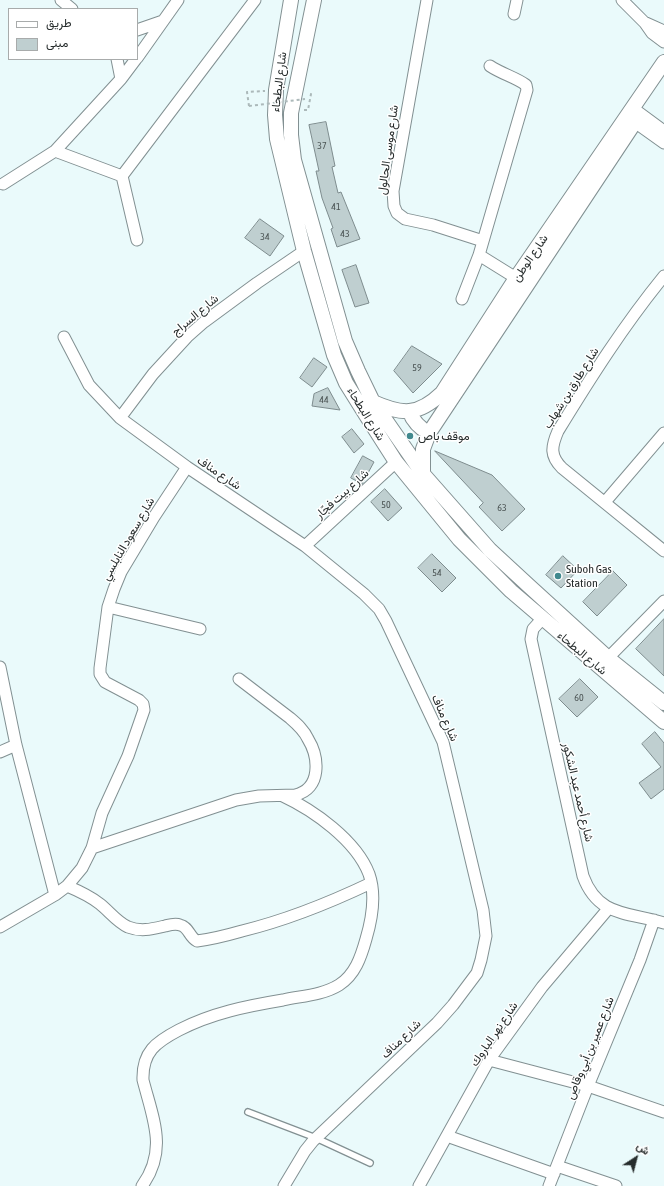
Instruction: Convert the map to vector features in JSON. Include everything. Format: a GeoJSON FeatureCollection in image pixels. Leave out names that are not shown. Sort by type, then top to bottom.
{"type":"FeatureCollection","features":[{"type":"Feature","properties":{"kind":"street"},"geometry":{"type":"LineString","coordinates":[[61,0],[71,8]]}},
{"type":"Feature","properties":{"kind":"street"},"geometry":{"type":"LineString","coordinates":[[138,55],[178,0]]}},
{"type":"Feature","properties":{"kind":"street"},"geometry":{"type":"LineString","coordinates":[[122,176],[255,0]]}},
{"type":"Feature","properties":{"kind":"street","name":"شارع البطحاء"},"geometry":{"type":"LineString","coordinates":[[291,0],[276,90],[275,115],[277,139],[304,251],[334,355],[346,383],[396,462],[459,539],[511,591],[664,722]]}},
{"type":"Feature","properties":{"kind":"street","name":"شارع البطحاء"},"geometry":{"type":"LineString","coordinates":[[314,0],[291,112],[291,135],[294,160],[345,341],[373,402],[423,474],[490,550],[608,658],[664,703]]}},
{"type":"Feature","properties":{"kind":"street","name":"شارع موسى الحالول"},"geometry":{"type":"LineString","coordinates":[[427,0],[393,191],[394,206],[397,213],[405,219],[433,225],[484,241]]}},
{"type":"Feature","properties":{"kind":"street"},"geometry":{"type":"LineString","coordinates":[[514,14],[516,0]]}},
{"type":"Feature","properties":{"kind":"street"},"geometry":{"type":"LineString","coordinates":[[622,0],[645,23],[652,33],[664,42]]}},
{"type":"Feature","properties":{"kind":"street"},"geometry":{"type":"LineString","coordinates":[[138,30],[164,21]]}},
{"type":"Feature","properties":{"kind":"street"},"geometry":{"type":"LineString","coordinates":[[645,23],[664,32]]}},
{"type":"Feature","properties":{"kind":"street"},"geometry":{"type":"LineString","coordinates":[[117,60],[122,79]]}},
{"type":"Feature","properties":{"kind":"street"},"geometry":{"type":"LineString","coordinates":[[4,184],[55,151],[122,79],[135,60]]}},
{"type":"Feature","properties":{"kind":"street","name":"شارع الوطن"},"geometry":{"type":"LineString","coordinates":[[423,474],[423,449],[429,433],[634,115],[664,62]]}},
{"type":"Feature","properties":{"kind":"street"},"geometry":{"type":"LineString","coordinates":[[462,299],[484,241],[527,90],[526,85],[522,82],[505,75],[490,66]]}},
{"type":"Feature","properties":{"kind":"street","name":"شارع الوطن"},"geometry":{"type":"LineString","coordinates":[[373,402],[389,409],[409,411],[428,405],[442,393],[516,278],[634,115],[664,79]]}},
{"type":"Feature","properties":{"kind":"street"},"geometry":{"type":"LineString","coordinates":[[634,115],[664,131]]}},
{"type":"Feature","properties":{"kind":"street"},"geometry":{"type":"LineString","coordinates":[[634,115],[664,143]]}},
{"type":"Feature","properties":{"kind":"street"},"geometry":{"type":"LineString","coordinates":[[55,151],[122,176]]}},
{"type":"Feature","properties":{"kind":"street"},"geometry":{"type":"LineString","coordinates":[[122,176],[137,240]]}},
{"type":"Feature","properties":{"kind":"street","name":"شارع السراج"},"geometry":{"type":"LineString","coordinates":[[120,418],[153,374],[187,337],[204,322],[257,283],[304,251]]}},
{"type":"Feature","properties":{"kind":"street"},"geometry":{"type":"LineString","coordinates":[[479,255],[516,278]]}},
{"type":"Feature","properties":{"kind":"street","name":"شارع طارق بن شهاب"},"geometry":{"type":"LineString","coordinates":[[664,276],[641,304],[593,374],[554,440],[552,450],[557,463],[664,552]]}},
{"type":"Feature","properties":{"kind":"street","name":"شارع مناف"},"geometry":{"type":"LineString","coordinates":[[64,338],[89,385],[120,418],[187,467],[305,546],[364,594],[379,609],[443,742],[483,910],[486,936],[477,973],[453,1005],[436,1023],[316,1138],[305,1151],[284,1186]]}},
{"type":"Feature","properties":{"kind":"street"},"geometry":{"type":"LineString","coordinates":[[409,411],[416,424],[429,433]]}},
{"type":"Feature","properties":{"kind":"street"},"geometry":{"type":"LineString","coordinates":[[605,502],[664,433]]}},
{"type":"Feature","properties":{"kind":"street","name":"شارع بيت فجّار"},"geometry":{"type":"LineString","coordinates":[[305,546],[396,462]]}},
{"type":"Feature","properties":{"kind":"street","name":"شارع سعود النابلسي"},"geometry":{"type":"LineString","coordinates":[[0,926],[55,895],[67,886],[82,868],[92,848],[102,813],[123,766],[144,710],[143,704],[139,700],[105,682],[100,674],[108,606],[121,572],[154,517],[187,467]]}},
{"type":"Feature","properties":{"kind":"street"},"geometry":{"type":"LineString","coordinates":[[608,658],[664,600]]}},
{"type":"Feature","properties":{"kind":"street"},"geometry":{"type":"LineString","coordinates":[[108,606],[200,629]]}},
{"type":"Feature","properties":{"kind":"street","name":"شارع أحمد عبد الشكور"},"geometry":{"type":"LineString","coordinates":[[542,618],[533,629],[531,639],[583,876],[591,893],[608,909],[659,922]]}},
{"type":"Feature","properties":{"kind":"street"},"geometry":{"type":"LineString","coordinates":[[0,667],[16,745],[55,895]]}},
{"type":"Feature","properties":{"kind":"street"},"geometry":{"type":"LineString","coordinates":[[92,848],[236,800],[259,796],[300,794],[309,787],[313,782],[317,770],[317,764],[308,738],[297,724],[239,679]]}},
{"type":"Feature","properties":{"kind":"street"},"geometry":{"type":"LineString","coordinates":[[0,752],[16,745]]}},
{"type":"Feature","properties":{"kind":"street"},"geometry":{"type":"LineString","coordinates":[[142,1186],[152,1171],[156,1159],[157,1146],[155,1127],[143,1080],[146,1058],[154,1046],[164,1038],[188,1025],[214,1015],[235,1009],[334,988],[341,984],[354,970],[365,944],[371,914],[372,893],[369,874],[360,857],[334,830],[312,812],[282,796]]}},
{"type":"Feature","properties":{"kind":"street"},"geometry":{"type":"LineString","coordinates":[[67,886],[89,896],[108,910],[120,922],[129,927],[149,930],[172,925],[180,925],[186,928],[190,936],[197,941],[283,920],[313,909],[371,883]]}},
{"type":"Feature","properties":{"kind":"street","name":"شارع نهر الباروك"},"geometry":{"type":"LineString","coordinates":[[419,1186],[489,1060],[542,987],[608,909]]}},
{"type":"Feature","properties":{"kind":"street","name":"شارع عمير بن أبي وقاص"},"geometry":{"type":"LineString","coordinates":[[549,1186],[640,960],[659,922]]}},
{"type":"Feature","properties":{"kind":"street"},"geometry":{"type":"LineString","coordinates":[[489,1060],[588,1086],[664,1112]]}},
{"type":"Feature","properties":{"kind":"street"},"geometry":{"type":"LineString","coordinates":[[447,1136],[556,1170],[616,1186]]}},
{"type":"Feature","properties":{"kind":"lane"},"geometry":{"type":"LineString","coordinates":[[248,1112],[316,1138],[370,1163]]}},
{"type":"Feature","properties":{"kind":"path"},"geometry":{"type":"LineString","coordinates":[[253,91],[247,92],[248,106],[306,99],[306,94],[311,94],[308,110]]}},
{"type":"Feature","properties":{"kind":"building"},"geometry":{"type":"Polygon","coordinates":[[[326,122],[335,166],[332,167],[338,193],[341,192],[360,239],[337,247],[331,229],[333,228],[322,198],[316,171],[319,171],[309,125],[326,122]]]}},
{"type":"Feature","properties":{"kind":"building"},"geometry":{"type":"Polygon","coordinates":[[[260,219],[284,236],[270,256],[245,238],[260,219]]]}},
{"type":"Feature","properties":{"kind":"building"},"geometry":{"type":"Polygon","coordinates":[[[356,265],[369,303],[355,307],[342,270],[356,265]]]}},
{"type":"Feature","properties":{"kind":"building"},"geometry":{"type":"Polygon","coordinates":[[[412,346],[442,364],[413,393],[394,371],[412,346]]]}},
{"type":"Feature","properties":{"kind":"building"},"geometry":{"type":"Polygon","coordinates":[[[314,358],[327,367],[312,387],[300,378],[314,358]]]}},
{"type":"Feature","properties":{"kind":"building"},"geometry":{"type":"Polygon","coordinates":[[[328,388],[340,410],[312,406],[314,394],[328,388]]]}},
{"type":"Feature","properties":{"kind":"building"},"geometry":{"type":"Polygon","coordinates":[[[352,429],[364,444],[354,453],[342,437],[352,429]]]}},
{"type":"Feature","properties":{"kind":"building"},"geometry":{"type":"Polygon","coordinates":[[[435,451],[492,475],[525,509],[502,531],[479,507],[483,503],[435,451]]]}},
{"type":"Feature","properties":{"kind":"building"},"geometry":{"type":"Polygon","coordinates":[[[363,456],[374,462],[362,484],[351,478],[363,456]]]}},
{"type":"Feature","properties":{"kind":"building"},"geometry":{"type":"Polygon","coordinates":[[[385,489],[402,508],[388,521],[371,502],[385,489]]]}},
{"type":"Feature","properties":{"kind":"building"},"geometry":{"type":"Polygon","coordinates":[[[432,554],[456,578],[442,592],[418,568],[432,554]]]}},
{"type":"Feature","properties":{"kind":"building"},"geometry":{"type":"Polygon","coordinates":[[[563,556],[578,570],[561,588],[546,575],[563,556]]]}},
{"type":"Feature","properties":{"kind":"building"},"geometry":{"type":"Polygon","coordinates":[[[613,571],[627,585],[597,616],[583,602],[613,571]]]}},
{"type":"Feature","properties":{"kind":"building"},"geometry":{"type":"Polygon","coordinates":[[[664,619],[664,676],[636,649],[664,619]]]}},
{"type":"Feature","properties":{"kind":"building"},"geometry":{"type":"Polygon","coordinates":[[[580,679],[598,697],[577,717],[559,699],[580,679]]]}},
{"type":"Feature","properties":{"kind":"building"},"geometry":{"type":"Polygon","coordinates":[[[655,732],[664,743],[664,789],[651,799],[639,783],[661,767],[642,744],[655,732]]]}},
{"type":"Feature","properties":{"kind":"place","name":"موقف باص"},"geometry":{"type":"Point","coordinates":[410,436]}},
{"type":"Feature","properties":{"kind":"place","name":"Suboh Gas Station"},"geometry":{"type":"Point","coordinates":[558,576]}}]}
